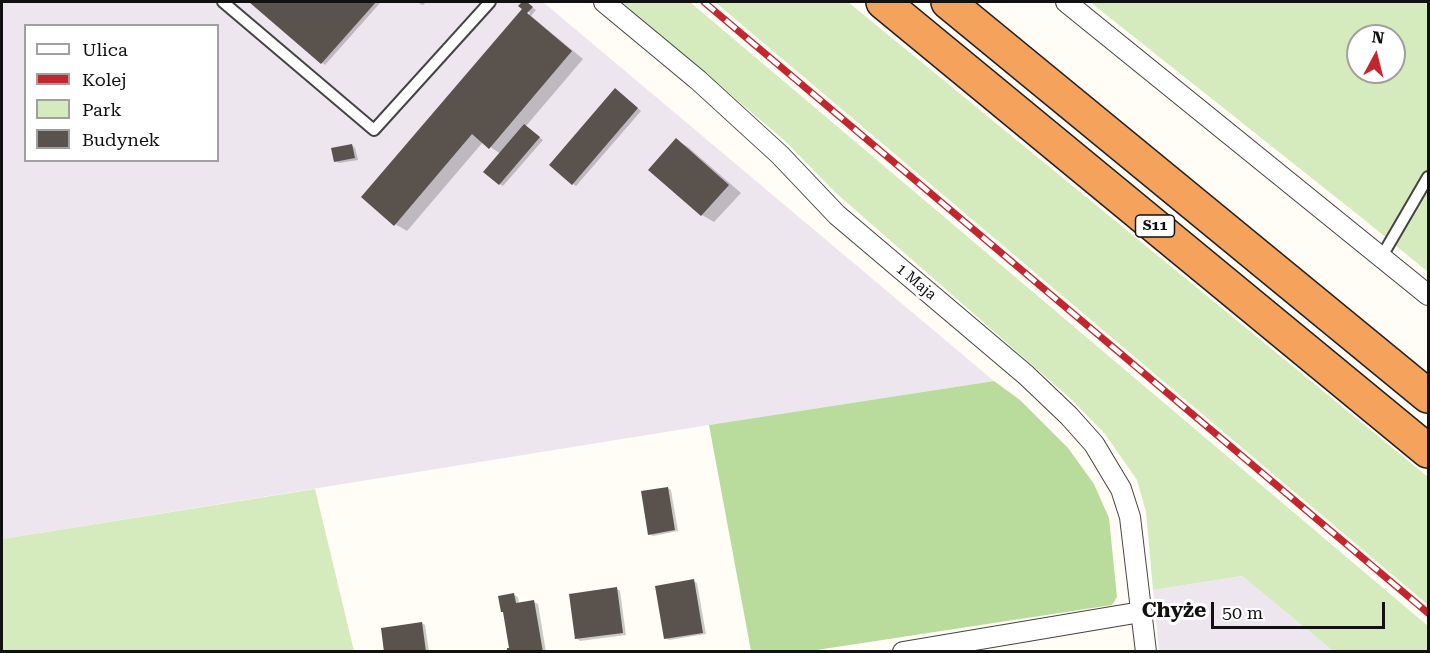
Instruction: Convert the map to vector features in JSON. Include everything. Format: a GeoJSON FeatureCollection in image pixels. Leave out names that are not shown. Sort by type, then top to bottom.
{"type":"FeatureCollection","features":[{"type":"Feature","properties":{"kind":"highway","name":"S11"},"geometry":{"type":"LineString","coordinates":[[882,2],[1428,451]]}},
{"type":"Feature","properties":{"kind":"highway","name":"S11"},"geometry":{"type":"LineString","coordinates":[[948,2],[1428,396]]}},
{"type":"Feature","properties":{"kind":"street","name":"1 Maja"},"geometry":{"type":"LineString","coordinates":[[604,2],[698,80],[780,155],[837,215],[1026,375],[1069,416],[1094,444],[1121,489],[1130,517],[1146,651]]}},
{"type":"Feature","properties":{"kind":"street"},"geometry":{"type":"LineString","coordinates":[[1066,2],[1428,295]]}},
{"type":"Feature","properties":{"kind":"street"},"geometry":{"type":"LineString","coordinates":[[903,651],[1142,612]]}},
{"type":"Feature","properties":{"kind":"lane"},"geometry":{"type":"LineString","coordinates":[[223,2],[374,130],[490,2]]}},
{"type":"Feature","properties":{"kind":"lane"},"geometry":{"type":"LineString","coordinates":[[1382,256],[1428,177]]}},
{"type":"Feature","properties":{"kind":"shaded area"},"geometry":{"type":"Polygon","coordinates":[[[2,2],[543,2],[994,381],[2,539],[2,2]]]}},
{"type":"Feature","properties":{"kind":"shaded area"},"geometry":{"type":"Polygon","coordinates":[[[1242,576],[1333,651],[1159,651],[1153,590],[1242,576]]]}},
{"type":"Feature","properties":{"kind":"green space"},"geometry":{"type":"Polygon","coordinates":[[[621,2],[690,2],[1428,626],[1428,651],[1333,651],[1242,576],[1153,590],[1146,512],[1137,480],[1105,434],[1072,400],[836,193],[784,140],[621,2]]]}},
{"type":"Feature","properties":{"kind":"green space"},"geometry":{"type":"Polygon","coordinates":[[[715,2],[848,2],[1428,477],[1428,605],[715,2]]]}},
{"type":"Feature","properties":{"kind":"green space"},"geometry":{"type":"Polygon","coordinates":[[[1090,2],[1428,2],[1428,272],[1367,222],[1090,2]]]}},
{"type":"Feature","properties":{"kind":"green space"},"geometry":{"type":"Polygon","coordinates":[[[994,381],[1020,400],[1068,448],[1094,484],[1109,518],[1117,597],[1112,605],[810,651],[751,651],[709,425],[994,381]]]}},
{"type":"Feature","properties":{"kind":"green space"},"geometry":{"type":"Polygon","coordinates":[[[315,489],[354,651],[2,651],[2,539],[315,489]]]}},
{"type":"Feature","properties":{"kind":"building"},"geometry":{"type":"Polygon","coordinates":[[[249,2],[376,2],[321,64],[249,2]]]}},
{"type":"Feature","properties":{"kind":"building"},"geometry":{"type":"Polygon","coordinates":[[[522,2],[527,2],[533,7],[527,13],[572,51],[489,149],[472,134],[394,226],[361,197],[522,9],[518,6],[522,2]]]}},
{"type":"Feature","properties":{"kind":"building"},"geometry":{"type":"Polygon","coordinates":[[[615,88],[638,108],[572,185],[549,165],[615,88]]]}},
{"type":"Feature","properties":{"kind":"building"},"geometry":{"type":"Polygon","coordinates":[[[524,124],[540,137],[499,185],[483,172],[524,124]]]}},
{"type":"Feature","properties":{"kind":"building"},"geometry":{"type":"Polygon","coordinates":[[[676,138],[729,185],[701,216],[648,170],[676,138]]]}},
{"type":"Feature","properties":{"kind":"building"},"geometry":{"type":"Polygon","coordinates":[[[352,144],[355,158],[334,162],[331,148],[352,144]]]}},
{"type":"Feature","properties":{"kind":"building"},"geometry":{"type":"Polygon","coordinates":[[[668,487],[675,530],[648,535],[641,491],[668,487]]]}},
{"type":"Feature","properties":{"kind":"building"},"geometry":{"type":"Polygon","coordinates":[[[694,579],[703,633],[664,639],[655,586],[694,579]]]}},
{"type":"Feature","properties":{"kind":"building"},"geometry":{"type":"Polygon","coordinates":[[[617,587],[623,633],[575,639],[569,594],[617,587]]]}},
{"type":"Feature","properties":{"kind":"building"},"geometry":{"type":"Polygon","coordinates":[[[514,593],[516,603],[534,600],[543,652],[507,652],[509,648],[498,596],[514,593]]]}},
{"type":"Feature","properties":{"kind":"building"},"geometry":{"type":"Polygon","coordinates":[[[422,622],[426,652],[384,652],[381,628],[422,622]]]}},
{"type":"Feature","properties":{"kind":"railway"},"geometry":{"type":"LineString","coordinates":[[704,2],[1428,613]]}},
{"type":"Feature","properties":{"kind":"district","name":"Chyże"},"geometry":{"type":"Point","coordinates":[1174,611]}}]}
